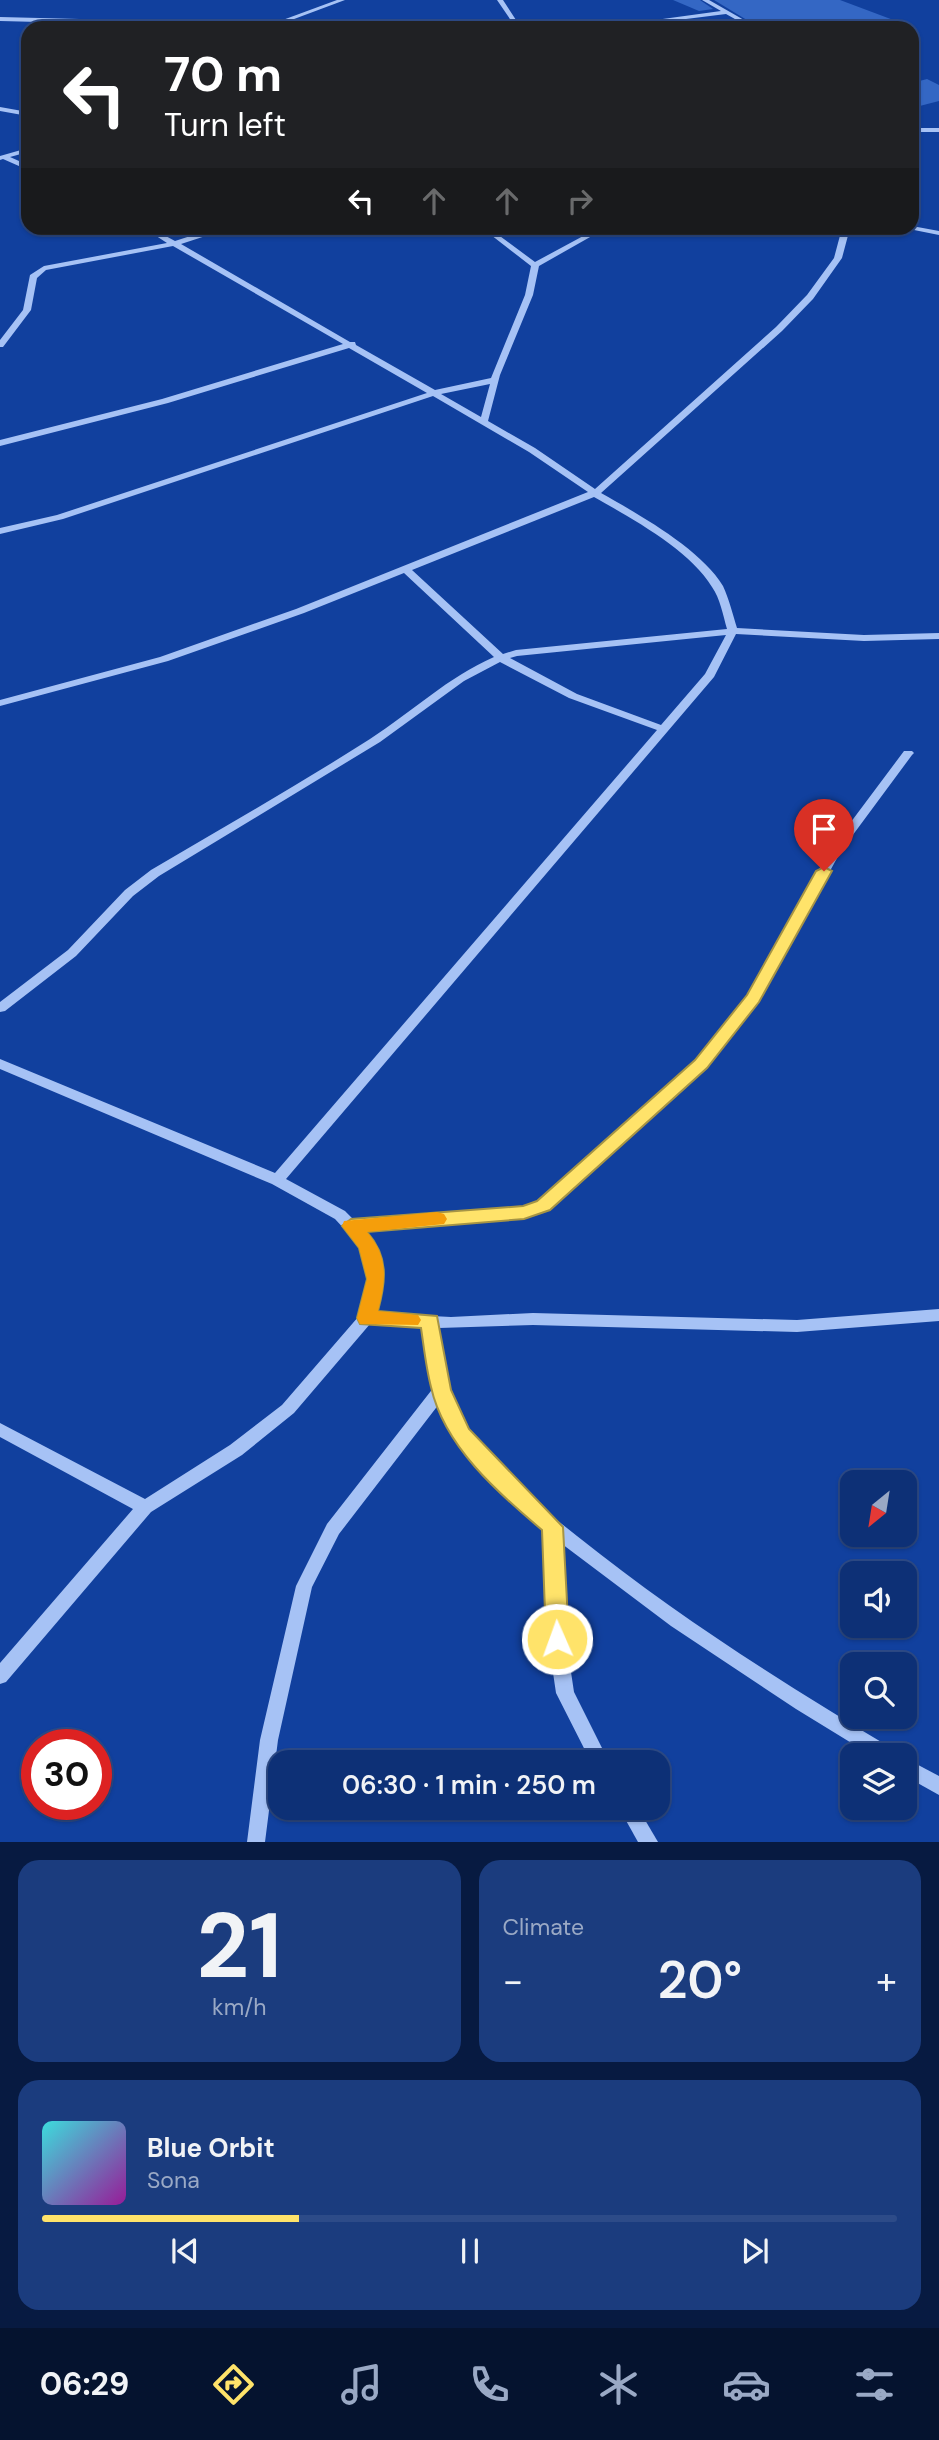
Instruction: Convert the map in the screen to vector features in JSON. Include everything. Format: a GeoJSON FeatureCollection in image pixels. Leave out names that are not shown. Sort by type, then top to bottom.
{"type":"FeatureCollection","features":[{"type":"Feature","properties":{"kind":"street"},"geometry":{"type":"LineString","coordinates":[[284,21],[342,0]]}},
{"type":"Feature","properties":{"kind":"street"},"geometry":{"type":"LineString","coordinates":[[500,0],[513,21]]}},
{"type":"Feature","properties":{"kind":"street"},"geometry":{"type":"LineString","coordinates":[[705,0],[743,21]]}},
{"type":"Feature","properties":{"kind":"street"},"geometry":{"type":"LineString","coordinates":[[656,21],[727,12]]}},
{"type":"Feature","properties":{"kind":"street"},"geometry":{"type":"LineString","coordinates":[[0,19],[79,21]]}},
{"type":"Feature","properties":{"kind":"street"},"geometry":{"type":"LineString","coordinates":[[0,109],[21,111]]}},
{"type":"Feature","properties":{"kind":"street"},"geometry":{"type":"LineString","coordinates":[[919,130],[939,130]]}},
{"type":"Feature","properties":{"kind":"street"},"geometry":{"type":"LineString","coordinates":[[2,158],[21,152]]}},
{"type":"Feature","properties":{"kind":"street"},"geometry":{"type":"LineString","coordinates":[[2,158],[21,165]]}},
{"type":"Feature","properties":{"kind":"street"},"geometry":{"type":"LineString","coordinates":[[919,230],[939,233]]}},
{"type":"Feature","properties":{"kind":"street"},"geometry":{"type":"LineString","coordinates":[[161,235],[484,422],[644,522],[696,561],[718,587],[733,631],[710,675],[277,1180]]}},
{"type":"Feature","properties":{"kind":"street"},"geometry":{"type":"LineString","coordinates":[[0,345],[27,310],[33,277],[44,268],[178,243],[201,235]]}},
{"type":"Feature","properties":{"kind":"street"},"geometry":{"type":"LineString","coordinates":[[494,235],[535,265]]}},
{"type":"Feature","properties":{"kind":"street"},"geometry":{"type":"LineString","coordinates":[[484,422],[494,380],[521,320],[535,265],[590,235]]}},
{"type":"Feature","properties":{"kind":"street"},"geometry":{"type":"LineString","coordinates":[[0,703],[164,659],[407,570],[595,493],[779,329],[810,297],[838,258],[844,235]]}},
{"type":"Feature","properties":{"kind":"street"},"geometry":{"type":"LineString","coordinates":[[0,431],[3,442],[164,401],[352,344]]}},
{"type":"Feature","properties":{"kind":"street"},"geometry":{"type":"LineString","coordinates":[[0,531],[60,517],[435,393],[494,380]]}},
{"type":"Feature","properties":{"kind":"street"},"geometry":{"type":"LineString","coordinates":[[407,570],[500,657],[573,696],[663,729]]}},
{"type":"Feature","properties":{"kind":"street"},"geometry":{"type":"LineString","coordinates":[[0,1009],[72,953],[129,893],[155,873],[379,739],[473,669],[500,657],[733,631],[864,638],[939,636]]}},
{"type":"Feature","properties":{"kind":"street"},"geometry":{"type":"LineString","coordinates":[[351,1226],[524,1212],[544,1205],[557,1194],[701,1064],[753,998],[836,850],[908,753]]}},
{"type":"Feature","properties":{"kind":"street"},"geometry":{"type":"LineString","coordinates":[[0,1064],[277,1180],[340,1215],[368,1245],[377,1279],[366,1318],[288,1409],[236,1450],[145,1507],[0,1676]]}},
{"type":"Feature","properties":{"kind":"street"},"geometry":{"type":"LineString","coordinates":[[366,1318],[797,1326],[939,1315]]}},
{"type":"Feature","properties":{"kind":"street"},"geometry":{"type":"LineString","coordinates":[[430,1321],[441,1390],[461,1434],[520,1499],[619,1581],[822,1717],[866,1743]]}},
{"type":"Feature","properties":{"kind":"street"},"geometry":{"type":"LineString","coordinates":[[256,1842],[269,1740],[304,1586],[333,1529],[441,1390]]}},
{"type":"Feature","properties":{"kind":"street"},"geometry":{"type":"LineString","coordinates":[[0,1429],[145,1507]]}},
{"type":"Feature","properties":{"kind":"street"},"geometry":{"type":"LineString","coordinates":[[553,1527],[557,1639],[565,1693],[594,1750]]}},
{"type":"Feature","properties":{"kind":"street"},"geometry":{"type":"LineString","coordinates":[[917,1773],[939,1786]]}},
{"type":"Feature","properties":{"kind":"street"},"geometry":{"type":"LineString","coordinates":[[635,1820],[649,1842]]}},
{"type":"Feature","properties":{"kind":"building"},"geometry":{"type":"Polygon","coordinates":[[[673,0],[700,0],[713,9],[699,11],[673,0]]]}},
{"type":"Feature","properties":{"kind":"building"},"geometry":{"type":"Polygon","coordinates":[[[714,0],[840,0],[896,21],[748,21],[714,0]]]}},
{"type":"Feature","properties":{"kind":"building"},"geometry":{"type":"Polygon","coordinates":[[[927,79],[939,85],[939,101],[919,106],[919,81],[927,79]]]}},
{"type":"Feature","properties":{"kind":"slow traffic"},"geometry":{"type":"LineString","coordinates":[[411,1320],[366,1318],[377,1279],[368,1245],[351,1226],[437,1219]]}},
{"type":"Feature","properties":{"kind":"route"},"geometry":{"type":"LineString","coordinates":[[557,1639],[553,1527],[520,1499],[461,1434],[441,1390],[430,1321],[366,1318],[377,1279],[368,1245],[351,1226],[524,1212],[544,1205],[681,1085],[701,1064],[753,998],[824,871]]}}]}
